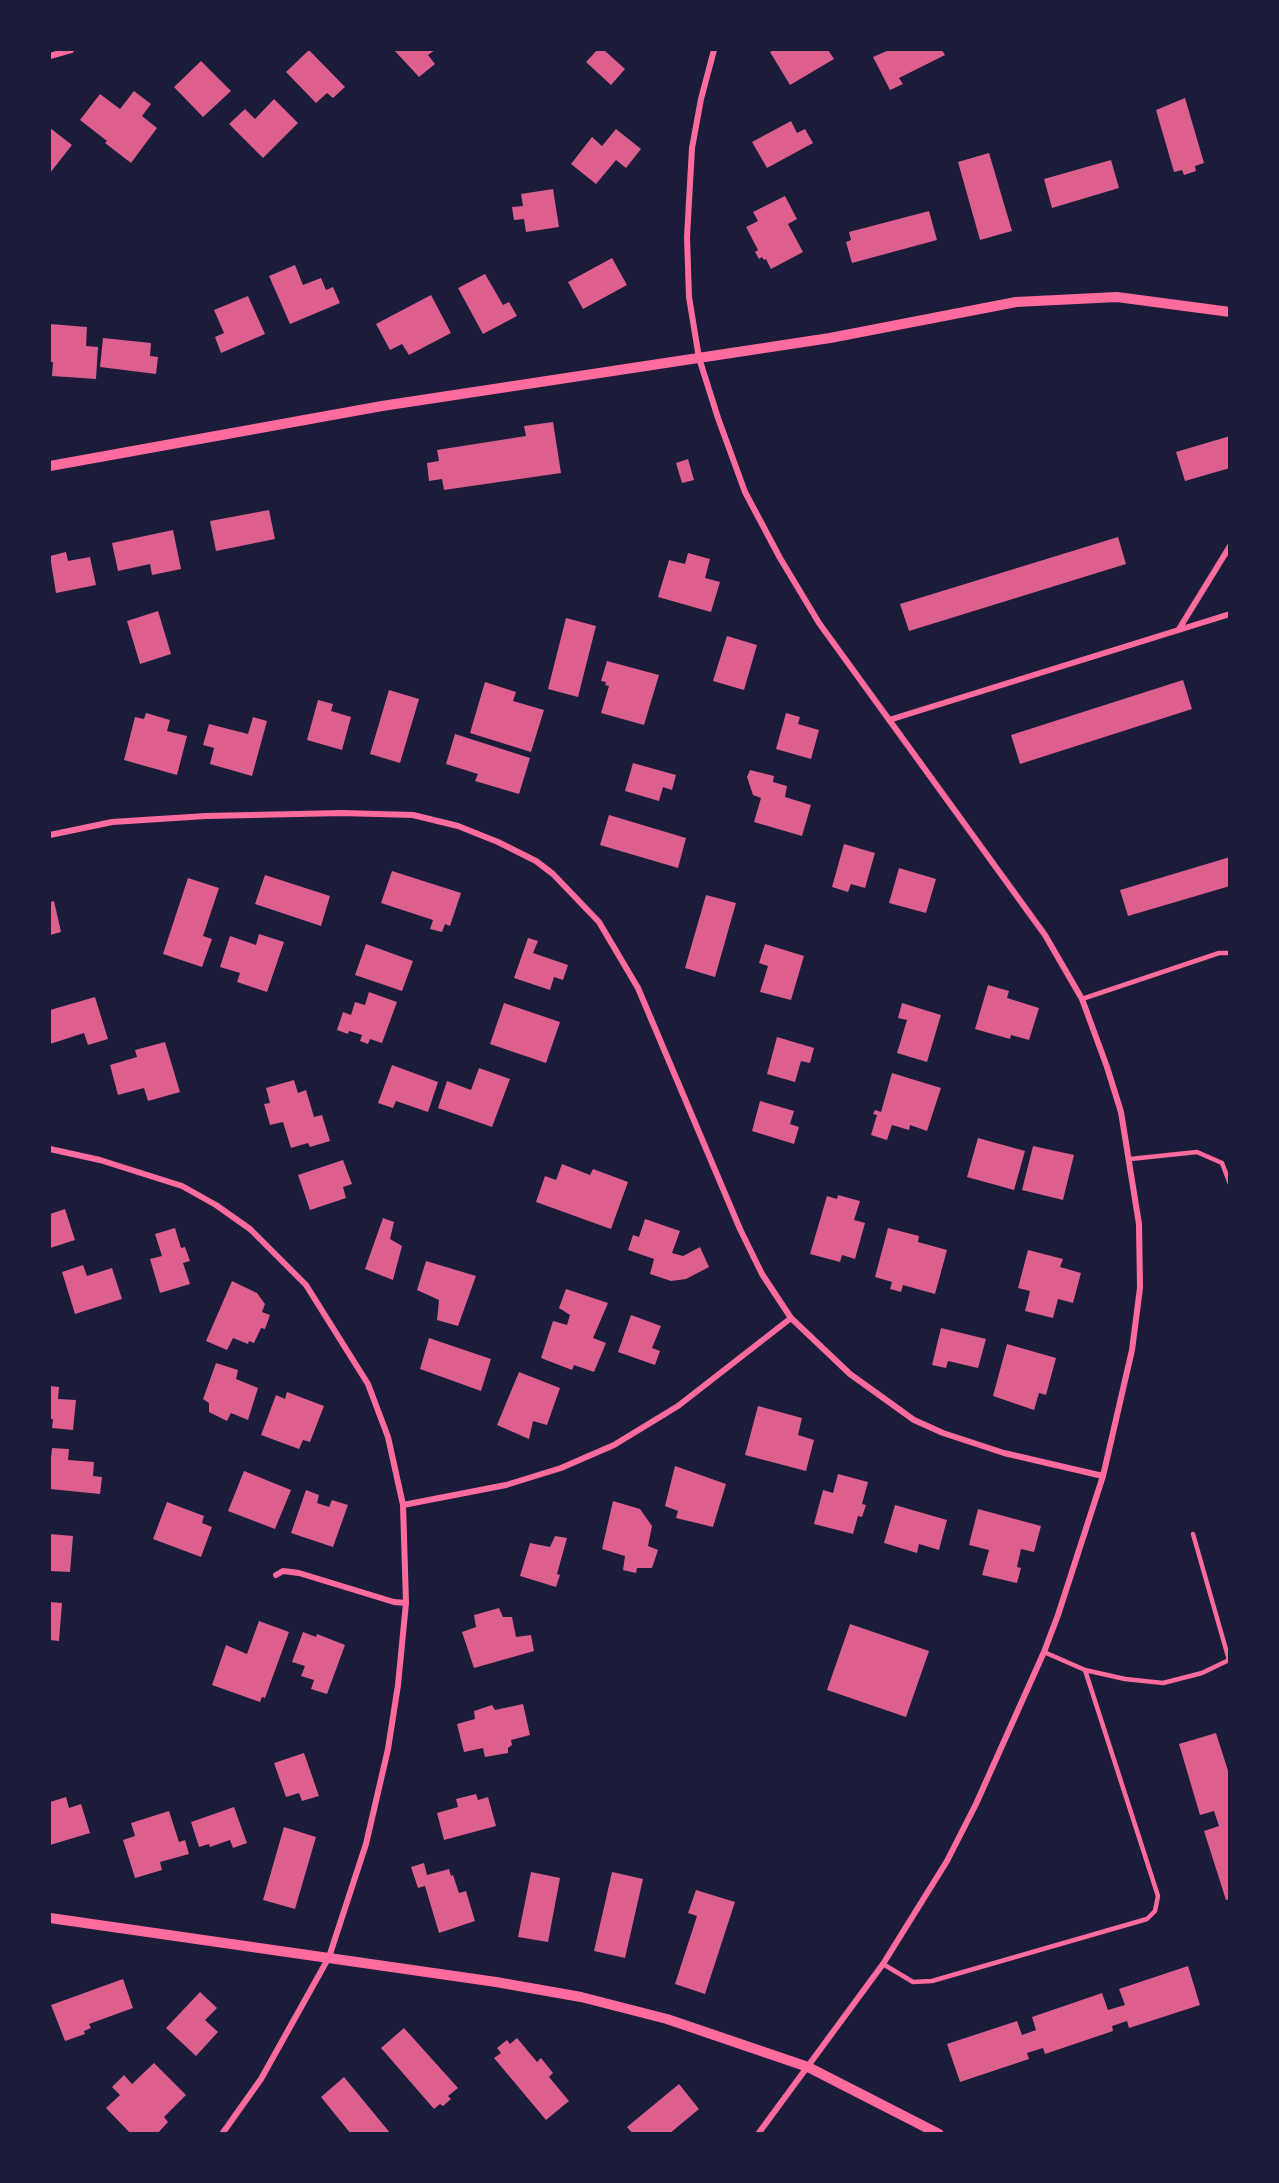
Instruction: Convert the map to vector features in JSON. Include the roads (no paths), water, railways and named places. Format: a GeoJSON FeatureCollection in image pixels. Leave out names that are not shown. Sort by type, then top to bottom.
{"type":"FeatureCollection","features":[{"type":"Feature","properties":{"kind":"street"},"geometry":{"type":"LineString","coordinates":[[50,56],[71,50]]}},
{"type":"Feature","properties":{"kind":"street"},"geometry":{"type":"LineString","coordinates":[[714,50],[701,99],[692,148],[687,237],[689,297],[699,357],[718,418],[745,492],[775,549],[819,623],[1045,935],[1082,999],[1121,1112],[1139,1224],[1140,1288],[1132,1350],[1103,1476],[1044,1652],[976,1804],[956,1842],[883,1964],[758,2133]]}},
{"type":"Feature","properties":{"kind":"street"},"geometry":{"type":"LineString","coordinates":[[50,466],[382,406],[830,338],[1016,302],[1117,297],[1230,312]]}},
{"type":"Feature","properties":{"kind":"street"},"geometry":{"type":"LineString","coordinates":[[1178,630],[1230,546]]}},
{"type":"Feature","properties":{"kind":"street"},"geometry":{"type":"LineString","coordinates":[[889,720],[1230,614]]}},
{"type":"Feature","properties":{"kind":"street"},"geometry":{"type":"LineString","coordinates":[[50,836],[112,822],[206,816],[342,813],[413,816],[458,826],[536,861],[553,874],[599,922],[638,988],[740,1229],[762,1274],[791,1318],[850,1374],[914,1420],[943,1433],[1004,1454],[1103,1476]]}},
{"type":"Feature","properties":{"kind":"street"},"geometry":{"type":"LineString","coordinates":[[50,1149],[100,1160],[182,1186],[216,1205],[250,1229],[306,1285],[368,1384],[388,1437],[403,1505],[406,1603],[398,1685],[388,1749],[366,1844],[329,1957],[261,2079],[222,2133]]}},
{"type":"Feature","properties":{"kind":"street"},"geometry":{"type":"LineString","coordinates":[[403,1505],[506,1485],[561,1468],[614,1445],[678,1406],[791,1318]]}},
{"type":"Feature","properties":{"kind":"street"},"geometry":{"type":"LineString","coordinates":[[276,1575],[283,1571],[299,1573],[394,1602],[406,1603]]}},
{"type":"Feature","properties":{"kind":"street"},"geometry":{"type":"LineString","coordinates":[[50,1918],[329,1957],[581,1997],[667,2019],[808,2067],[939,2133]]}},
{"type":"Feature","properties":{"kind":"lane"},"geometry":{"type":"LineString","coordinates":[[1082,999],[1219,953],[1230,954]]}},
{"type":"Feature","properties":{"kind":"lane"},"geometry":{"type":"LineString","coordinates":[[1130,1158],[1197,1152],[1222,1163],[1230,1184]]}},
{"type":"Feature","properties":{"kind":"lane"},"geometry":{"type":"LineString","coordinates":[[1044,1652],[1085,1670],[1125,1679],[1163,1683],[1202,1673],[1229,1661],[1193,1534]]}},
{"type":"Feature","properties":{"kind":"lane"},"geometry":{"type":"LineString","coordinates":[[883,1964],[913,1982],[932,1981],[1147,1919],[1155,1911],[1158,1896],[1085,1670]]}}]}
